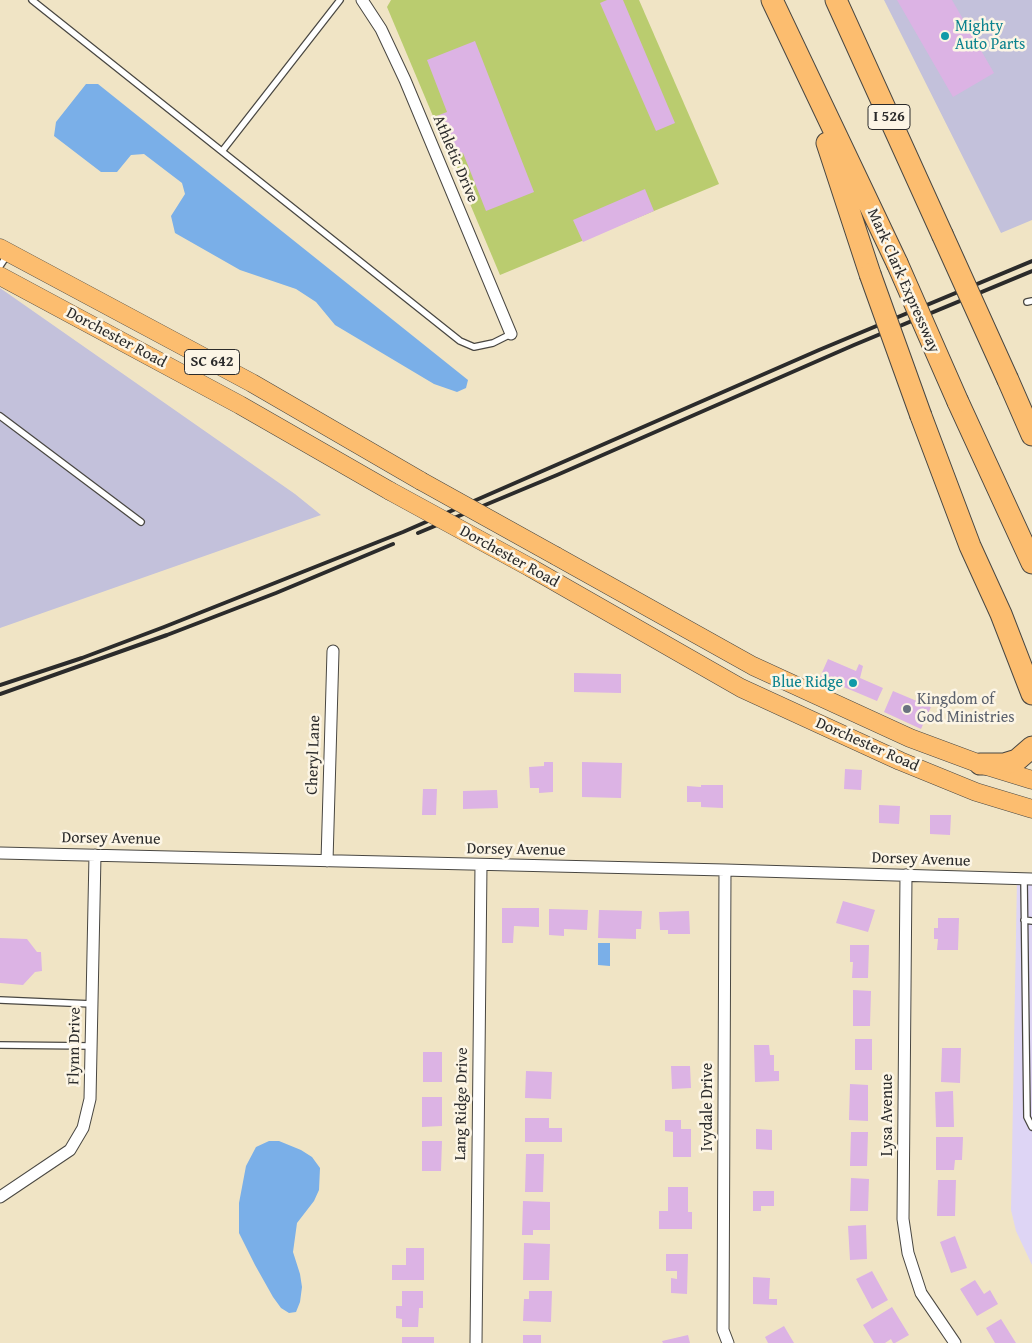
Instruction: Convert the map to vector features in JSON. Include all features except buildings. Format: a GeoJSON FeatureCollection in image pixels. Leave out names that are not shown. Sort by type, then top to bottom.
{"type":"FeatureCollection","features":[{"type":"Feature","properties":{"kind":"highway","name":"Mark Clark Expressway"},"geometry":{"type":"LineString","coordinates":[[772,0],[897,263],[1032,563]]}},
{"type":"Feature","properties":{"kind":"highway","name":"I 526"},"geometry":{"type":"LineString","coordinates":[[836,0],[1032,435]]}},
{"type":"Feature","properties":{"kind":"highway"},"geometry":{"type":"LineString","coordinates":[[799,58],[870,274],[921,416],[970,546],[1001,614],[1032,694]]}},
{"type":"Feature","properties":{"kind":"highway"},"geometry":{"type":"LineString","coordinates":[[1008,380],[1032,423]]}},
{"type":"Feature","properties":{"kind":"highway"},"geometry":{"type":"LineString","coordinates":[[980,764],[1004,764],[1017,760],[1032,747]]}},
{"type":"Feature","properties":{"kind":"main road","name":"Dorchester Road"},"geometry":{"type":"LineString","coordinates":[[3,255],[252,384],[753,666],[910,738],[980,764],[1032,780]]}},
{"type":"Feature","properties":{"kind":"main road","name":"Dorchester Road"},"geometry":{"type":"LineString","coordinates":[[0,276],[240,405],[741,688],[900,761],[976,792],[1032,809]]}},
{"type":"Feature","properties":{"kind":"street","name":"Athletic Drive"},"geometry":{"type":"LineString","coordinates":[[362,0],[380,29],[405,80],[510,334]]}},
{"type":"Feature","properties":{"kind":"street","name":"Cheryl Lane"},"geometry":{"type":"LineString","coordinates":[[327,860],[333,650]]}},
{"type":"Feature","properties":{"kind":"street","name":"Dorsey Avenue"},"geometry":{"type":"LineString","coordinates":[[0,853],[1028,879]]}},
{"type":"Feature","properties":{"kind":"street","name":"Flynn Drive"},"geometry":{"type":"LineString","coordinates":[[0,1197],[70,1150],[83,1128],[90,1099],[95,855]]}},
{"type":"Feature","properties":{"kind":"street","name":"Lang Ridge Drive"},"geometry":{"type":"LineString","coordinates":[[476,1343],[481,866]]}},
{"type":"Feature","properties":{"kind":"street","name":"Ivydale Drive"},"geometry":{"type":"LineString","coordinates":[[725,870],[723,1330],[728,1343]]}},
{"type":"Feature","properties":{"kind":"street","name":"Lysa Avenue"},"geometry":{"type":"LineString","coordinates":[[906,875],[903,1219],[908,1253],[921,1293],[955,1343]]}},
{"type":"Feature","properties":{"kind":"lane"},"geometry":{"type":"LineString","coordinates":[[32,0],[223,150],[460,341],[474,347],[493,343],[510,334]]}},
{"type":"Feature","properties":{"kind":"lane"},"geometry":{"type":"LineString","coordinates":[[223,150],[340,0]]}},
{"type":"Feature","properties":{"kind":"lane"},"geometry":{"type":"LineString","coordinates":[[0,416],[141,522]]}},
{"type":"Feature","properties":{"kind":"lane"},"geometry":{"type":"LineString","coordinates":[[1028,879],[1024,920],[1024,990],[1027,1117],[1032,1128]]}},
{"type":"Feature","properties":{"kind":"lane"},"geometry":{"type":"LineString","coordinates":[[1024,920],[1032,921]]}},
{"type":"Feature","properties":{"kind":"lane"},"geometry":{"type":"LineString","coordinates":[[1024,990],[1032,993]]}},
{"type":"Feature","properties":{"kind":"lane"},"geometry":{"type":"LineString","coordinates":[[0,1000],[92,1004]]}},
{"type":"Feature","properties":{"kind":"lane"},"geometry":{"type":"LineString","coordinates":[[0,1045],[91,1046]]}},
{"type":"Feature","properties":{"kind":"shaded area"},"geometry":{"type":"Polygon","coordinates":[[[884,0],[1032,0],[1032,220],[1001,233],[884,0]]]}},
{"type":"Feature","properties":{"kind":"shaded area"},"geometry":{"type":"Polygon","coordinates":[[[0,288],[295,494],[321,515],[0,628],[0,288]]]}},
{"type":"Feature","properties":{"kind":"shaded area"},"geometry":{"type":"Polygon","coordinates":[[[1017,879],[1032,879],[1032,1265],[1016,1231],[1011,1210],[1017,879]]]}},
{"type":"Feature","properties":{"kind":"green space"},"geometry":{"type":"Polygon","coordinates":[[[391,0],[639,0],[719,184],[500,275],[387,7],[391,0]]]}},
{"type":"Feature","properties":{"kind":"water"},"geometry":{"type":"Polygon","coordinates":[[[86,84],[98,84],[468,380],[466,388],[457,392],[434,384],[335,325],[316,302],[296,289],[240,270],[175,233],[171,216],[185,194],[182,183],[144,154],[131,155],[117,172],[101,172],[54,136],[56,122],[86,84]]]}},
{"type":"Feature","properties":{"kind":"water"},"geometry":{"type":"Polygon","coordinates":[[[598,943],[610,943],[610,966],[598,965],[598,943]]]}},
{"type":"Feature","properties":{"kind":"water"},"geometry":{"type":"Polygon","coordinates":[[[269,1141],[279,1141],[301,1150],[312,1157],[320,1168],[319,1190],[314,1201],[297,1223],[293,1252],[302,1287],[300,1302],[296,1312],[289,1313],[281,1308],[273,1297],[239,1233],[239,1203],[246,1166],[256,1147],[269,1141]]]}},
{"type":"Feature","properties":{"kind":"railway"},"geometry":{"type":"LineString","coordinates":[[0,685],[82,658],[164,627],[403,532],[819,350],[1032,261]]}},
{"type":"Feature","properties":{"kind":"railway"},"geometry":{"type":"LineString","coordinates":[[418,533],[557,475],[854,345],[1032,271]]}},
{"type":"Feature","properties":{"kind":"railway"},"geometry":{"type":"LineString","coordinates":[[0,694],[167,635],[276,593],[393,544]]}},
{"type":"Feature","properties":{"kind":"place","name":"Mighty Auto Parts"},"geometry":{"type":"Point","coordinates":[945,36]}},
{"type":"Feature","properties":{"kind":"place","name":"Blue Ridge"},"geometry":{"type":"Point","coordinates":[853,683]}},
{"type":"Feature","properties":{"kind":"place","name":"Kingdom of God Ministries"},"geometry":{"type":"Point","coordinates":[907,709]}}]}
